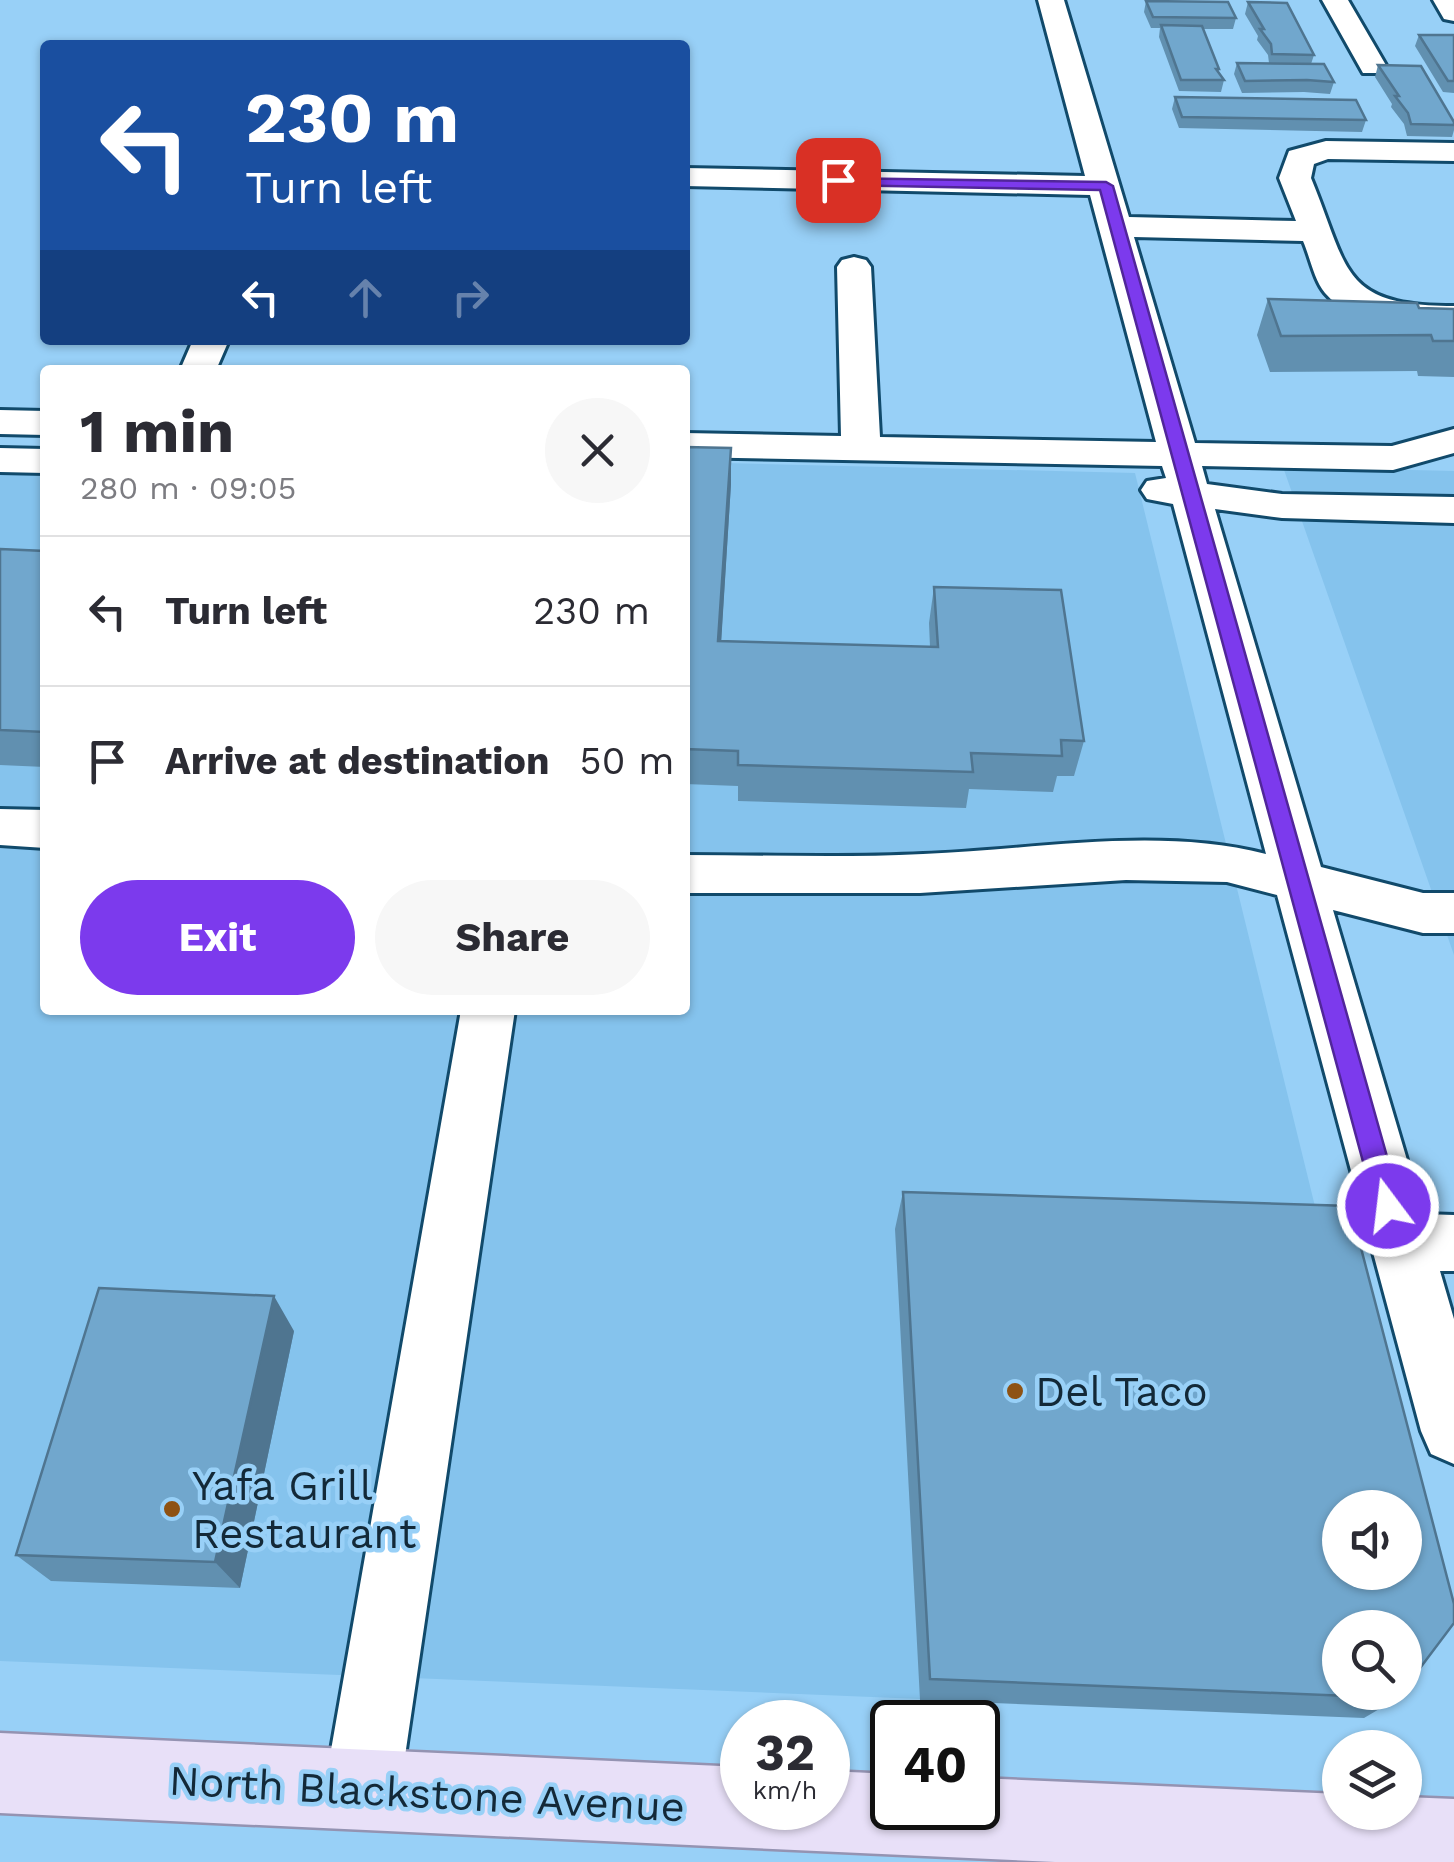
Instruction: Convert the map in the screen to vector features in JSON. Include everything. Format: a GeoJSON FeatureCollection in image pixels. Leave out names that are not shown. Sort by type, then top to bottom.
{"type":"FeatureCollection","features":[{"type":"Feature","properties":{"kind":"main road","name":"North Blackstone Avenue"},"geometry":{"type":"LineString","coordinates":[[0,1773],[1454,1840]]}},
{"type":"Feature","properties":{"kind":"street"},"geometry":{"type":"LineString","coordinates":[[1051,0],[1300,881],[1426,1242],[1454,1431]]}},
{"type":"Feature","properties":{"kind":"street"},"geometry":{"type":"LineString","coordinates":[[1336,0],[1373,67]]}},
{"type":"Feature","properties":{"kind":"street"},"geometry":{"type":"LineString","coordinates":[[1446,0],[1454,13]]}},
{"type":"Feature","properties":{"kind":"street"},"geometry":{"type":"LineString","coordinates":[[1454,152],[1326,150],[1300,158],[1295,178],[1340,288],[1366,306],[1422,317],[1454,318]]}},
{"type":"Feature","properties":{"kind":"street"},"geometry":{"type":"LineString","coordinates":[[690,177],[1112,207],[1316,231]]}},
{"type":"Feature","properties":{"kind":"street"},"geometry":{"type":"LineString","coordinates":[[854,267],[861,449]]}},
{"type":"Feature","properties":{"kind":"street"},"geometry":{"type":"LineString","coordinates":[[0,422],[40,422]]}},
{"type":"Feature","properties":{"kind":"street"},"geometry":{"type":"LineString","coordinates":[[690,445],[861,449],[1186,474],[1394,458],[1454,441]]}},
{"type":"Feature","properties":{"kind":"street"},"geometry":{"type":"LineString","coordinates":[[0,460],[40,462]]}},
{"type":"Feature","properties":{"kind":"street"},"geometry":{"type":"LineString","coordinates":[[690,476],[1143,488],[1186,474],[1282,506],[1454,510]]}},
{"type":"Feature","properties":{"kind":"street"},"geometry":{"type":"LineString","coordinates":[[0,827],[40,829]]}},
{"type":"Feature","properties":{"kind":"street"},"geometry":{"type":"LineString","coordinates":[[690,874],[920,874],[1126,862],[1227,863],[1423,913],[1454,913]]}},
{"type":"Feature","properties":{"kind":"street"},"geometry":{"type":"LineString","coordinates":[[362,1790],[487,1015]]}},
{"type":"Feature","properties":{"kind":"shaded area"},"geometry":{"type":"Polygon","coordinates":[[[0,446],[40,447],[40,1015],[690,1015],[690,462],[1135,473],[1324,1243],[920,1699],[0,1661],[0,446]]]}},
{"type":"Feature","properties":{"kind":"shaded area"},"geometry":{"type":"Polygon","coordinates":[[[1283,467],[1454,471],[1454,955],[1283,467]]]}},
{"type":"Feature","properties":{"kind":"building"},"geometry":{"type":"Polygon","coordinates":[[[1146,1],[1228,2],[1236,18],[1153,17],[1146,1]]]}},
{"type":"Feature","properties":{"kind":"building"},"geometry":{"type":"Polygon","coordinates":[[[1248,2],[1287,3],[1314,55],[1272,54],[1271,44],[1248,2]]]}},
{"type":"Feature","properties":{"kind":"building"},"geometry":{"type":"Polygon","coordinates":[[[1161,25],[1202,26],[1216,69],[1224,80],[1181,80],[1161,25]]]}},
{"type":"Feature","properties":{"kind":"building"},"geometry":{"type":"Polygon","coordinates":[[[1419,35],[1454,35],[1454,81],[1448,81],[1419,35]]]}},
{"type":"Feature","properties":{"kind":"building"},"geometry":{"type":"Polygon","coordinates":[[[1237,63],[1324,64],[1334,82],[1245,81],[1237,63]]]}},
{"type":"Feature","properties":{"kind":"building"},"geometry":{"type":"Polygon","coordinates":[[[1378,65],[1421,66],[1454,125],[1411,124],[1395,96],[1399,96],[1378,65]]]}},
{"type":"Feature","properties":{"kind":"building"},"geometry":{"type":"Polygon","coordinates":[[[1175,97],[1356,100],[1366,120],[1182,117],[1175,97]]]}},
{"type":"Feature","properties":{"kind":"building"},"geometry":{"type":"Polygon","coordinates":[[[1268,299],[1417,303],[1419,308],[1454,309],[1454,341],[1433,341],[1431,335],[1281,336],[1268,299]]]}},
{"type":"Feature","properties":{"kind":"building"},"geometry":{"type":"Polygon","coordinates":[[[690,447],[731,448],[718,641],[938,647],[934,587],[1061,590],[1084,741],[1061,740],[1062,756],[971,753],[973,772],[738,765],[738,751],[690,749],[690,447]]]}},
{"type":"Feature","properties":{"kind":"building"},"geometry":{"type":"Polygon","coordinates":[[[0,549],[40,551],[40,732],[0,730],[0,549]]]}},
{"type":"Feature","properties":{"kind":"building"},"geometry":{"type":"Polygon","coordinates":[[[903,1192],[1350,1206],[1454,1604],[1454,1623],[1422,1665],[1422,1610],[1322,1610],[1322,1695],[930,1679],[903,1192]]]}},
{"type":"Feature","properties":{"kind":"building"},"geometry":{"type":"Polygon","coordinates":[[[99,1288],[274,1296],[215,1562],[16,1555],[99,1288]]]}},
{"type":"Feature","properties":{"kind":"place","name":"Del Taco"},"geometry":{"type":"Point","coordinates":[1015,1391]}},
{"type":"Feature","properties":{"kind":"place","name":"Yafa Grill Restaurant"},"geometry":{"type":"Point","coordinates":[172,1509]}},
{"type":"Feature","properties":{"kind":"route"},"geometry":{"type":"LineString","coordinates":[[838,180],[1106,186],[1388,1206]]}}]}
